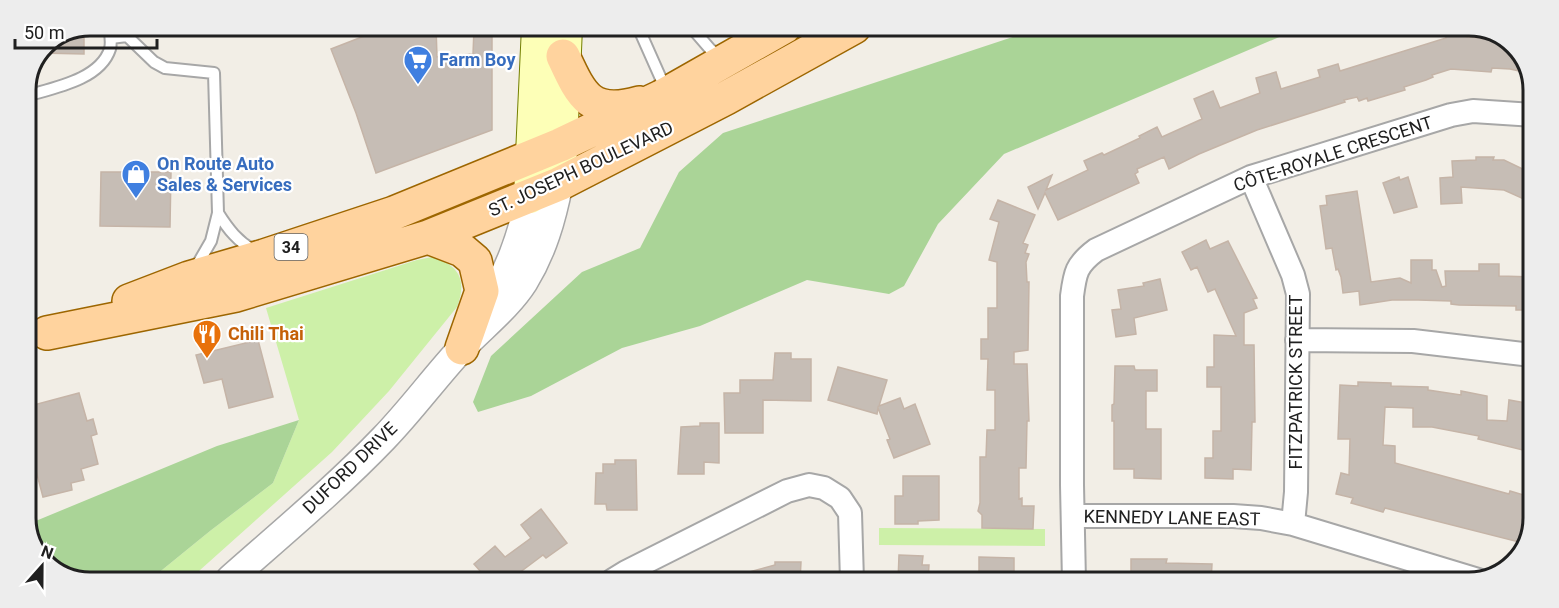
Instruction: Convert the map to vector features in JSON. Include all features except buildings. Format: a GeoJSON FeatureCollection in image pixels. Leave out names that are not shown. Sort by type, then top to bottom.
{"type":"FeatureCollection","features":[{"type":"Feature","properties":{"kind":"main road"},"geometry":{"type":"LineString","coordinates":[[539,36],[546,151],[559,184]]}},
{"type":"Feature","properties":{"kind":"main road","name":"ST. JOSEPH BOULEVARD"},"geometry":{"type":"LineString","coordinates":[[36,336],[189,278],[394,213],[546,151],[664,95],[763,36]]}},
{"type":"Feature","properties":{"kind":"main road","name":"ST. JOSEPH BOULEVARD"},"geometry":{"type":"LineString","coordinates":[[36,336],[236,295],[428,237],[559,184],[726,99],[838,36]]}},
{"type":"Feature","properties":{"kind":"main road"},"geometry":{"type":"LineString","coordinates":[[530,197],[546,151],[564,41]]}},
{"type":"Feature","properties":{"kind":"main road"},"geometry":{"type":"LineString","coordinates":[[564,41],[577,87],[589,100],[608,107],[622,108],[664,95]]}},
{"type":"Feature","properties":{"kind":"main road"},"geometry":{"type":"LineString","coordinates":[[428,237],[462,249],[475,261],[482,291],[462,348]]}},
{"type":"Feature","properties":{"kind":"street","name":"CÔTE-ROYALE CRESCENT"},"geometry":{"type":"LineString","coordinates":[[1074,572],[1072,296],[1078,267],[1084,259],[1096,250],[1251,177],[1451,115],[1473,111],[1523,114]]}},
{"type":"Feature","properties":{"kind":"street","name":"FITZPATRICK STREET"},"geometry":{"type":"LineString","coordinates":[[1251,177],[1297,286],[1296,492],[1293,524]]}},
{"type":"Feature","properties":{"kind":"street","name":"DUFORD DRIVE"},"geometry":{"type":"LineString","coordinates":[[238,572],[377,446],[462,348],[503,308],[523,283],[539,256],[550,225],[559,184]]}},
{"type":"Feature","properties":{"kind":"street","name":"DUFORD DRIVE"},"geometry":{"type":"LineString","coordinates":[[462,348],[512,261],[530,197]]}},
{"type":"Feature","properties":{"kind":"street"},"geometry":{"type":"LineString","coordinates":[[1297,340],[1413,341],[1523,354]]}},
{"type":"Feature","properties":{"kind":"street"},"geometry":{"type":"LineString","coordinates":[[626,572],[787,491],[809,485],[824,488],[840,498],[850,513],[852,572]]}},
{"type":"Feature","properties":{"kind":"street","name":"KENNEDY LANE EAST"},"geometry":{"type":"LineString","coordinates":[[1073,516],[1261,518],[1293,524],[1452,572]]}},
{"type":"Feature","properties":{"kind":"lane"},"geometry":{"type":"LineString","coordinates":[[36,93],[73,81],[92,72],[110,50],[111,38],[127,36],[154,62],[165,68],[214,73],[218,213],[211,241],[203,258],[189,278]]}},
{"type":"Feature","properties":{"kind":"lane"},"geometry":{"type":"LineString","coordinates":[[641,36],[664,95]]}},
{"type":"Feature","properties":{"kind":"lane"},"geometry":{"type":"LineString","coordinates":[[699,36],[724,60]]}},
{"type":"Feature","properties":{"kind":"lane"},"geometry":{"type":"LineString","coordinates":[[218,213],[230,231],[244,245],[264,256]]}},
{"type":"Feature","properties":{"kind":"green space"},"geometry":{"type":"Polygon","coordinates":[[[1016,36],[1282,36],[1004,154],[938,224],[904,286],[889,294],[807,280],[700,326],[622,348],[531,396],[478,412],[473,402],[491,356],[582,272],[640,248],[679,172],[723,133],[1016,36]]]}},
{"type":"Feature","properties":{"kind":"green space"},"geometry":{"type":"Polygon","coordinates":[[[432,257],[442,260],[455,269],[461,282],[460,298],[457,307],[389,391],[332,452],[198,572],[160,572],[273,483],[299,420],[266,308],[432,257]]]}},
{"type":"Feature","properties":{"kind":"green space"},"geometry":{"type":"Polygon","coordinates":[[[299,420],[273,483],[160,572],[83,572],[72,569],[72,536],[39,536],[36,521],[217,446],[299,420]]]}},
{"type":"Feature","properties":{"kind":"green space"},"geometry":{"type":"Polygon","coordinates":[[[879,528],[1045,529],[1045,546],[879,545],[879,528]]]}},
{"type":"Feature","properties":{"kind":"place","name":"Farm Boy"},"geometry":{"type":"Point","coordinates":[418,86]}},
{"type":"Feature","properties":{"kind":"place","name":"On Route Auto Sales & Services"},"geometry":{"type":"Point","coordinates":[136,200]}},
{"type":"Feature","properties":{"kind":"place","name":"Chili Thai"},"geometry":{"type":"Point","coordinates":[207,360]}}]}
